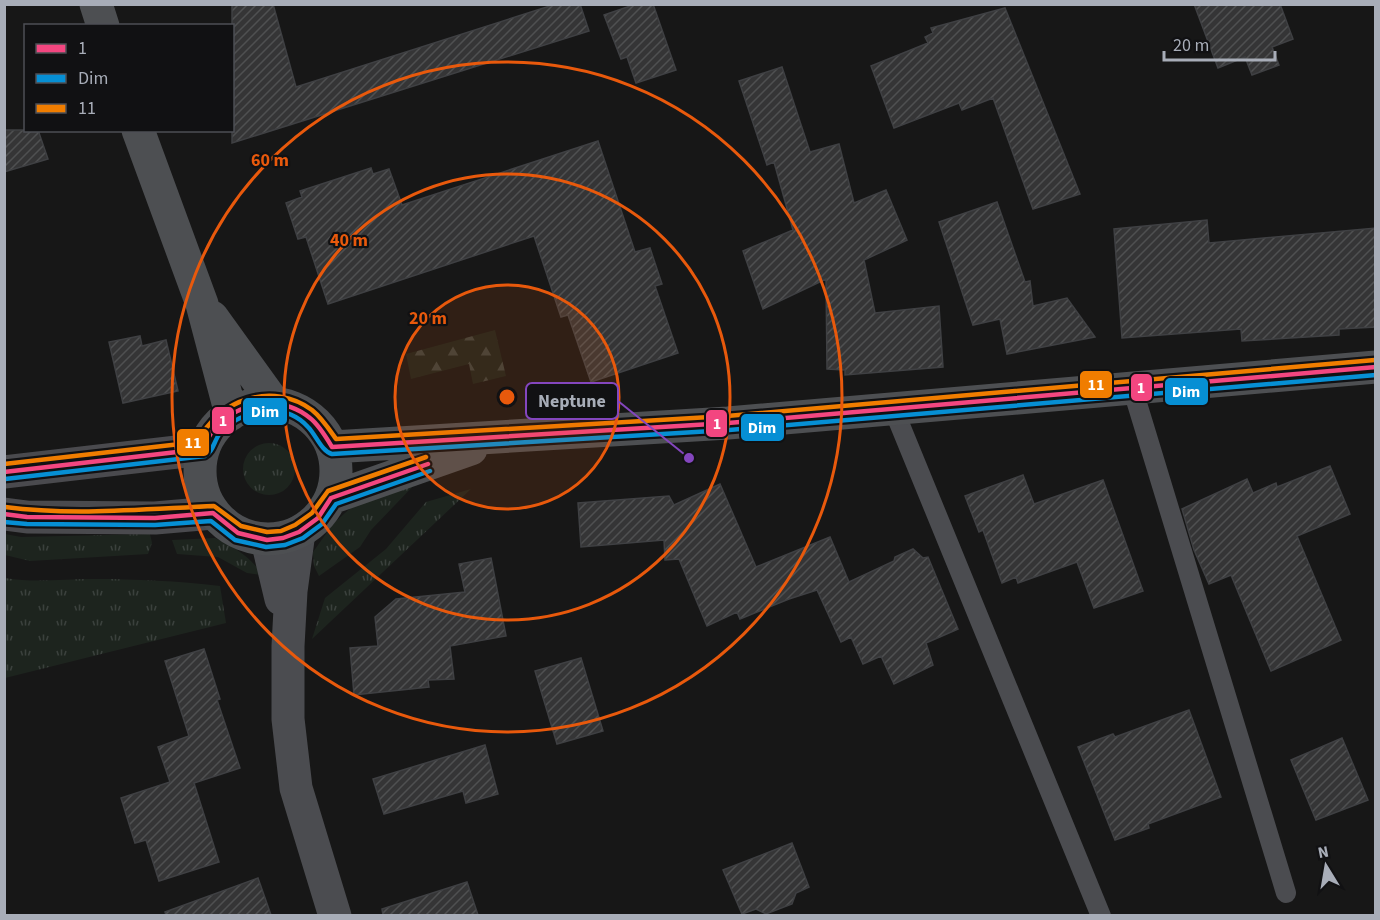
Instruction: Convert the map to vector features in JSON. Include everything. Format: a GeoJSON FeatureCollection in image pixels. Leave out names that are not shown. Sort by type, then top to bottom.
{"type":"FeatureCollection","features":[{"type":"Feature","properties":{"kind":"main road"},"geometry":{"type":"LineString","coordinates":[[96,4],[102,24]]}},
{"type":"Feature","properties":{"kind":"main road"},"geometry":{"type":"LineString","coordinates":[[139,132],[202,304],[231,414]]}},
{"type":"Feature","properties":{"kind":"main road"},"geometry":{"type":"LineString","coordinates":[[202,304],[274,403]]}},
{"type":"Feature","properties":{"kind":"main road"},"geometry":{"type":"LineString","coordinates":[[332,447],[507,437],[578,430],[728,423],[1376,367]]}},
{"type":"Feature","properties":{"kind":"main road"},"geometry":{"type":"LineString","coordinates":[[274,403],[293,407],[309,417],[322,430],[332,447],[335,481],[331,498],[318,518],[299,532],[283,538],[267,540],[238,533],[213,513],[205,499],[200,482],[199,465],[203,449],[214,429],[231,414],[252,405],[274,403]]}},
{"type":"Feature","properties":{"kind":"main road"},"geometry":{"type":"LineString","coordinates":[[331,498],[507,437]]}},
{"type":"Feature","properties":{"kind":"main road"},"geometry":{"type":"LineString","coordinates":[[4,472],[203,449]]}},
{"type":"Feature","properties":{"kind":"main road"},"geometry":{"type":"LineString","coordinates":[[4,514],[27,517],[155,518],[213,513]]}},
{"type":"Feature","properties":{"kind":"street"},"geometry":{"type":"LineString","coordinates":[[299,532],[291,591],[288,719],[296,788],[335,915]]}},
{"type":"Feature","properties":{"kind":"street"},"geometry":{"type":"LineString","coordinates":[[267,540],[280,591],[288,646]]}},
{"type":"Feature","properties":{"kind":"lane"},"geometry":{"type":"LineString","coordinates":[[1132,387],[1286,893]]}},
{"type":"Feature","properties":{"kind":"lane"},"geometry":{"type":"LineString","coordinates":[[893,408],[1101,915]]}},
{"type":"Feature","properties":{"kind":"green space"},"geometry":{"type":"Polygon","coordinates":[[[495,330],[506,376],[473,384],[469,364],[411,379],[406,354],[495,330]]]}},
{"type":"Feature","properties":{"kind":"green space"},"geometry":{"type":"Polygon","coordinates":[[[269,443],[279,445],[287,451],[293,459],[295,469],[293,479],[287,487],[279,493],[269,495],[259,493],[251,487],[245,479],[243,469],[245,459],[251,451],[259,445],[269,443]]]}},
{"type":"Feature","properties":{"kind":"green space"},"geometry":{"type":"Polygon","coordinates":[[[418,481],[371,530],[360,547],[319,576],[314,566],[313,552],[333,524],[356,503],[418,481]]]}},
{"type":"Feature","properties":{"kind":"green space"},"geometry":{"type":"Polygon","coordinates":[[[471,489],[312,639],[325,598],[386,549],[426,502],[471,489]]]}},
{"type":"Feature","properties":{"kind":"green space"},"geometry":{"type":"Polygon","coordinates":[[[5,534],[21,537],[150,534],[152,543],[148,554],[30,561],[5,555],[5,534]]]}},
{"type":"Feature","properties":{"kind":"green space"},"geometry":{"type":"Polygon","coordinates":[[[215,538],[242,553],[263,575],[247,573],[218,557],[177,554],[172,540],[215,538]]]}},
{"type":"Feature","properties":{"kind":"green space"},"geometry":{"type":"Polygon","coordinates":[[[5,578],[38,581],[141,580],[220,586],[226,623],[5,678],[5,578]]]}},
{"type":"Feature","properties":{"kind":"building"},"geometry":{"type":"Polygon","coordinates":[[[232,4],[273,4],[296,87],[556,4],[580,4],[589,31],[232,143],[232,132],[234,132],[234,24],[232,24],[232,4]]]}},
{"type":"Feature","properties":{"kind":"building"},"geometry":{"type":"Polygon","coordinates":[[[636,4],[653,4],[676,70],[636,83],[627,57],[621,59],[604,15],[636,4]]]}},
{"type":"Feature","properties":{"kind":"building"},"geometry":{"type":"Polygon","coordinates":[[[1194,4],[1280,4],[1293,39],[1272,47],[1279,65],[1252,75],[1245,57],[1218,68],[1194,4]]]}},
{"type":"Feature","properties":{"kind":"building"},"geometry":{"type":"Polygon","coordinates":[[[1005,8],[1080,194],[1033,209],[993,98],[962,110],[959,103],[894,128],[871,66],[928,43],[925,37],[933,33],[931,28],[1005,8]]]}},
{"type":"Feature","properties":{"kind":"building"},"geometry":{"type":"Polygon","coordinates":[[[782,67],[810,152],[839,144],[854,203],[886,190],[907,240],[864,260],[875,313],[939,306],[943,367],[845,375],[845,370],[827,369],[826,279],[763,309],[743,251],[793,230],[774,162],[767,165],[739,81],[782,67]]]}},
{"type":"Feature","properties":{"kind":"building"},"geometry":{"type":"Polygon","coordinates":[[[4,130],[39,132],[48,159],[4,172],[4,130]]]}},
{"type":"Feature","properties":{"kind":"building"},"geometry":{"type":"Polygon","coordinates":[[[598,141],[635,252],[650,248],[662,284],[655,286],[678,353],[591,382],[568,315],[561,317],[534,236],[328,304],[306,237],[298,239],[286,203],[302,197],[300,191],[371,168],[373,174],[389,169],[402,205],[598,141]]]}},
{"type":"Feature","properties":{"kind":"building"},"geometry":{"type":"Polygon","coordinates":[[[997,202],[1025,282],[1030,281],[1033,306],[1067,298],[1095,337],[1007,354],[1000,319],[973,325],[939,222],[997,202]]]}},
{"type":"Feature","properties":{"kind":"building"},"geometry":{"type":"Polygon","coordinates":[[[1207,220],[1209,243],[1376,228],[1376,327],[1339,329],[1339,335],[1242,341],[1241,329],[1122,338],[1114,229],[1207,220]]]}},
{"type":"Feature","properties":{"kind":"building"},"geometry":{"type":"Polygon","coordinates":[[[140,336],[142,346],[166,340],[178,391],[123,403],[109,342],[140,336]]]}},
{"type":"Feature","properties":{"kind":"building"},"geometry":{"type":"Polygon","coordinates":[[[1330,466],[1350,514],[1297,536],[1341,640],[1271,671],[1231,575],[1209,584],[1194,550],[1182,509],[1247,479],[1253,493],[1276,483],[1277,487],[1330,466]]]}},
{"type":"Feature","properties":{"kind":"building"},"geometry":{"type":"Polygon","coordinates":[[[1023,475],[1034,504],[1103,480],[1143,591],[1094,608],[1077,562],[1018,583],[1016,577],[1002,583],[983,530],[979,532],[965,496],[1023,475]]]}},
{"type":"Feature","properties":{"kind":"building"},"geometry":{"type":"Polygon","coordinates":[[[720,484],[756,567],[830,537],[849,582],[894,561],[895,557],[913,549],[923,558],[928,557],[958,629],[926,643],[933,665],[894,684],[881,656],[863,664],[851,637],[841,642],[817,590],[740,619],[737,612],[707,626],[679,559],[665,560],[664,540],[581,547],[578,503],[669,496],[674,505],[720,484]]]}},
{"type":"Feature","properties":{"kind":"building"},"geometry":{"type":"Polygon","coordinates":[[[491,558],[506,636],[450,646],[454,679],[428,680],[429,687],[354,695],[350,648],[378,646],[375,617],[396,599],[465,592],[459,564],[491,558]]]}},
{"type":"Feature","properties":{"kind":"building"},"geometry":{"type":"Polygon","coordinates":[[[204,649],[220,699],[217,700],[240,768],[194,783],[219,862],[159,881],[146,840],[135,843],[121,798],[170,782],[158,747],[189,736],[165,661],[204,649]]]}},
{"type":"Feature","properties":{"kind":"building"},"geometry":{"type":"Polygon","coordinates":[[[581,658],[603,731],[557,744],[535,671],[581,658]]]}},
{"type":"Feature","properties":{"kind":"building"},"geometry":{"type":"Polygon","coordinates":[[[1189,710],[1221,797],[1148,824],[1149,828],[1115,840],[1078,747],[1113,734],[1115,737],[1189,710]]]}},
{"type":"Feature","properties":{"kind":"building"},"geometry":{"type":"Polygon","coordinates":[[[1342,738],[1368,800],[1316,820],[1291,760],[1342,738]]]}},
{"type":"Feature","properties":{"kind":"building"},"geometry":{"type":"Polygon","coordinates":[[[485,745],[498,794],[466,803],[463,791],[384,814],[373,779],[485,745]]]}},
{"type":"Feature","properties":{"kind":"building"},"geometry":{"type":"Polygon","coordinates":[[[792,843],[809,887],[796,893],[792,904],[766,914],[756,909],[742,914],[723,870],[792,843]]]}},
{"type":"Feature","properties":{"kind":"building"},"geometry":{"type":"Polygon","coordinates":[[[258,878],[271,915],[166,915],[165,912],[258,878]]]}},
{"type":"Feature","properties":{"kind":"building"},"geometry":{"type":"Polygon","coordinates":[[[467,882],[478,915],[383,915],[382,909],[467,882]]]}},
{"type":"Feature","properties":{"kind":"transit line","name":"11"},"geometry":{"type":"LineString","coordinates":[[4,464],[198,442],[207,427],[233,405],[264,396],[297,401],[312,410],[336,439],[727,416],[1375,360]]}},
{"type":"Feature","properties":{"kind":"transit line","name":"1"},"geometry":{"type":"LineString","coordinates":[[4,472],[203,449],[212,431],[224,420],[247,407],[260,404],[273,404],[299,410],[316,424],[332,447],[728,423],[1376,367]]}},
{"type":"Feature","properties":{"kind":"transit line","name":"Dim"},"geometry":{"type":"LineString","coordinates":[[5,479],[205,456],[210,452],[220,433],[229,425],[240,418],[263,411],[275,411],[298,419],[311,430],[325,450],[332,454],[729,430],[1376,375]]}},
{"type":"Feature","properties":{"kind":"transit line","name":"11"},"geometry":{"type":"LineString","coordinates":[[5,507],[83,511],[214,506],[241,526],[267,532],[281,531],[295,525],[312,513],[328,491],[426,457]]}},
{"type":"Feature","properties":{"kind":"transit line","name":"1"},"geometry":{"type":"LineString","coordinates":[[4,514],[27,517],[155,518],[213,513],[238,533],[267,540],[283,538],[299,532],[318,518],[331,498],[428,464]]}},
{"type":"Feature","properties":{"kind":"transit line","name":"Dim"},"geometry":{"type":"LineString","coordinates":[[4,522],[155,525],[211,521],[235,540],[266,547],[285,545],[303,538],[322,524],[336,504],[430,471]]}},
{"type":"Feature","properties":{"kind":"place","name":"Neptune"},"geometry":{"type":"Point","coordinates":[689,458]}}]}
